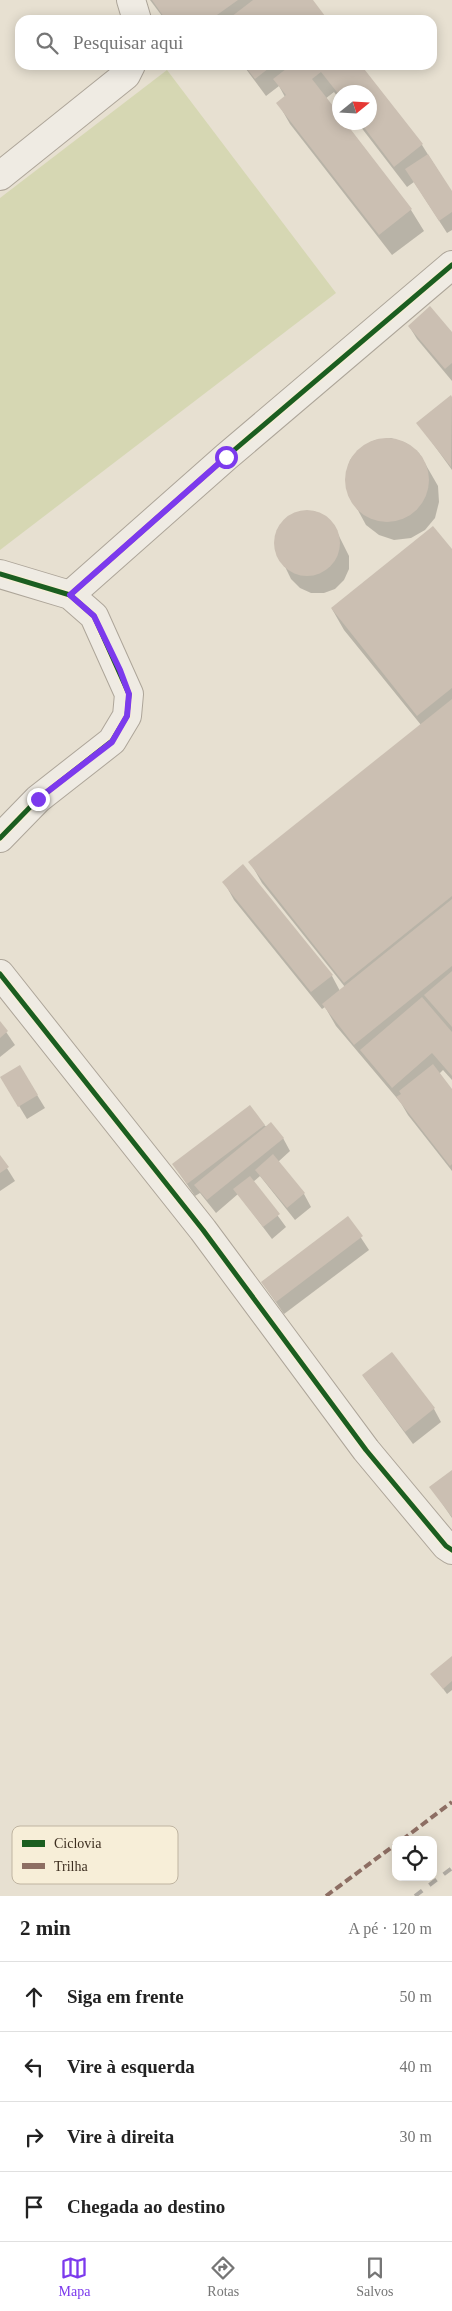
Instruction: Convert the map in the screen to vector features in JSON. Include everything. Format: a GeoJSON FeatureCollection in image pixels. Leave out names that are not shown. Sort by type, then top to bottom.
{"type":"FeatureCollection","features":[{"type":"Feature","properties":{"kind":"street"},"geometry":{"type":"LineString","coordinates":[[131,0],[136,15]]}},
{"type":"Feature","properties":{"kind":"street"},"geometry":{"type":"LineString","coordinates":[[0,176],[126,75],[128,70]]}},
{"type":"Feature","properties":{"kind":"street"},"geometry":{"type":"LineString","coordinates":[[70,595],[226,457],[452,265]]}},
{"type":"Feature","properties":{"kind":"street"},"geometry":{"type":"LineString","coordinates":[[0,574],[70,595],[94,616],[120,670],[129,694],[127,716],[112,742],[38,799],[0,838]]}},
{"type":"Feature","properties":{"kind":"street"},"geometry":{"type":"LineString","coordinates":[[0,974],[203,1230],[366,1450],[446,1546],[452,1550]]}},
{"type":"Feature","properties":{"kind":"green space"},"geometry":{"type":"Polygon","coordinates":[[[167,70],[336,293],[0,550],[0,198],[167,70]]]}},
{"type":"Feature","properties":{"kind":"building"},"geometry":{"type":"Polygon","coordinates":[[[152,0],[238,0],[217,15],[162,15],[152,0]]]}},
{"type":"Feature","properties":{"kind":"building"},"geometry":{"type":"Polygon","coordinates":[[[253,0],[313,0],[324,15],[234,15],[253,0]]]}},
{"type":"Feature","properties":{"kind":"building"},"geometry":{"type":"Polygon","coordinates":[[[248,70],[267,70],[255,79],[248,70]]]}},
{"type":"Feature","properties":{"kind":"building"},"geometry":{"type":"Polygon","coordinates":[[[285,70],[365,70],[377,85],[332,86],[321,72],[312,79],[332,105],[332,130],[351,130],[412,209],[379,235],[276,103],[286,95],[273,79],[285,70]]]}},
{"type":"Feature","properties":{"kind":"building"},"geometry":{"type":"Polygon","coordinates":[[[377,85],[423,144],[394,167],[366,130],[377,130],[377,85]]]}},
{"type":"Feature","properties":{"kind":"building"},"geometry":{"type":"Polygon","coordinates":[[[428,154],[452,191],[452,212],[439,221],[405,169],[428,154]]]}},
{"type":"Feature","properties":{"kind":"building"},"geometry":{"type":"Polygon","coordinates":[[[430,306],[452,332],[452,363],[445,369],[408,326],[430,306]]]}},
{"type":"Feature","properties":{"kind":"building"},"geometry":{"type":"Polygon","coordinates":[[[451,395],[452,397],[451,467],[416,423],[451,395]]]}},
{"type":"Feature","properties":{"kind":"building"},"geometry":{"type":"Polygon","coordinates":[[[379,438],[395,438],[411,445],[422,456],[429,472],[426,496],[417,510],[411,515],[395,522],[379,522],[363,515],[352,504],[345,488],[345,472],[352,456],[363,445],[379,438]]]}},
{"type":"Feature","properties":{"kind":"building"},"geometry":{"type":"Polygon","coordinates":[[[307,510],[320,513],[330,520],[337,530],[340,543],[337,556],[330,566],[320,573],[307,576],[294,573],[284,566],[277,556],[274,543],[277,530],[284,520],[294,513],[307,510]]]}},
{"type":"Feature","properties":{"kind":"building"},"geometry":{"type":"Polygon","coordinates":[[[433,526],[452,549],[452,688],[417,716],[331,608],[433,526]]]}},
{"type":"Feature","properties":{"kind":"building"},"geometry":{"type":"Polygon","coordinates":[[[452,699],[452,896],[344,983],[248,862],[452,699]]]}},
{"type":"Feature","properties":{"kind":"building"},"geometry":{"type":"Polygon","coordinates":[[[243,864],[333,975],[311,992],[222,882],[243,864]]]}},
{"type":"Feature","properties":{"kind":"building"},"geometry":{"type":"Polygon","coordinates":[[[452,899],[452,966],[354,1045],[322,1004],[452,899]]]}},
{"type":"Feature","properties":{"kind":"building"},"geometry":{"type":"Polygon","coordinates":[[[452,971],[452,1027],[424,995],[452,971]]]}},
{"type":"Feature","properties":{"kind":"building"},"geometry":{"type":"Polygon","coordinates":[[[422,997],[452,1032],[452,1076],[432,1053],[392,1088],[360,1050],[422,997]]]}},
{"type":"Feature","properties":{"kind":"building"},"geometry":{"type":"Polygon","coordinates":[[[0,1021],[8,1031],[0,1038],[0,1021]]]}},
{"type":"Feature","properties":{"kind":"building"},"geometry":{"type":"Polygon","coordinates":[[[433,1064],[452,1089],[452,1164],[450,1166],[396,1097],[401,1094],[399,1091],[433,1064]]]}},
{"type":"Feature","properties":{"kind":"building"},"geometry":{"type":"Polygon","coordinates":[[[20,1065],[38,1095],[18,1107],[0,1077],[20,1065]]]}},
{"type":"Feature","properties":{"kind":"building"},"geometry":{"type":"Polygon","coordinates":[[[250,1105],[265,1125],[187,1184],[172,1164],[250,1105]]]}},
{"type":"Feature","properties":{"kind":"building"},"geometry":{"type":"Polygon","coordinates":[[[271,1122],[284,1138],[207,1200],[194,1185],[271,1122]]]}},
{"type":"Feature","properties":{"kind":"building"},"geometry":{"type":"Polygon","coordinates":[[[273,1154],[305,1193],[287,1208],[255,1170],[273,1154]]]}},
{"type":"Feature","properties":{"kind":"building"},"geometry":{"type":"Polygon","coordinates":[[[0,1155],[9,1167],[0,1173],[0,1155]]]}},
{"type":"Feature","properties":{"kind":"building"},"geometry":{"type":"Polygon","coordinates":[[[250,1176],[280,1214],[263,1227],[233,1189],[250,1176]]]}},
{"type":"Feature","properties":{"kind":"building"},"geometry":{"type":"Polygon","coordinates":[[[348,1216],[363,1236],[276,1302],[261,1282],[348,1216]]]}},
{"type":"Feature","properties":{"kind":"building"},"geometry":{"type":"Polygon","coordinates":[[[392,1352],[435,1408],[405,1432],[362,1375],[392,1352]]]}},
{"type":"Feature","properties":{"kind":"building"},"geometry":{"type":"Polygon","coordinates":[[[452,1470],[452,1517],[429,1487],[452,1470]]]}},
{"type":"Feature","properties":{"kind":"building"},"geometry":{"type":"Polygon","coordinates":[[[452,1656],[452,1681],[443,1689],[430,1674],[452,1656]]]}},
{"type":"Feature","properties":{"kind":"railway"},"geometry":{"type":"LineString","coordinates":[[415,1896],[452,1868]]}},
{"type":"Feature","properties":{"kind":"marked path"},"geometry":{"type":"LineString","coordinates":[[407,1836],[452,1802]]}},
{"type":"Feature","properties":{"kind":"marked path"},"geometry":{"type":"LineString","coordinates":[[326,1896],[392,1847]]}},
{"type":"Feature","properties":{"kind":"cycle path"},"geometry":{"type":"LineString","coordinates":[[70,595],[226,457],[452,265]]}},
{"type":"Feature","properties":{"kind":"cycle path"},"geometry":{"type":"LineString","coordinates":[[0,574],[70,595],[94,616],[129,694],[127,716],[112,741],[38,799],[0,838]]}},
{"type":"Feature","properties":{"kind":"cycle path"},"geometry":{"type":"LineString","coordinates":[[0,974],[203,1230],[366,1450],[446,1546],[452,1550]]}},
{"type":"Feature","properties":{"kind":"route"},"geometry":{"type":"LineString","coordinates":[[38,799],[112,742],[127,716],[129,694],[120,670],[94,616],[70,595],[226,457]]}}]}
